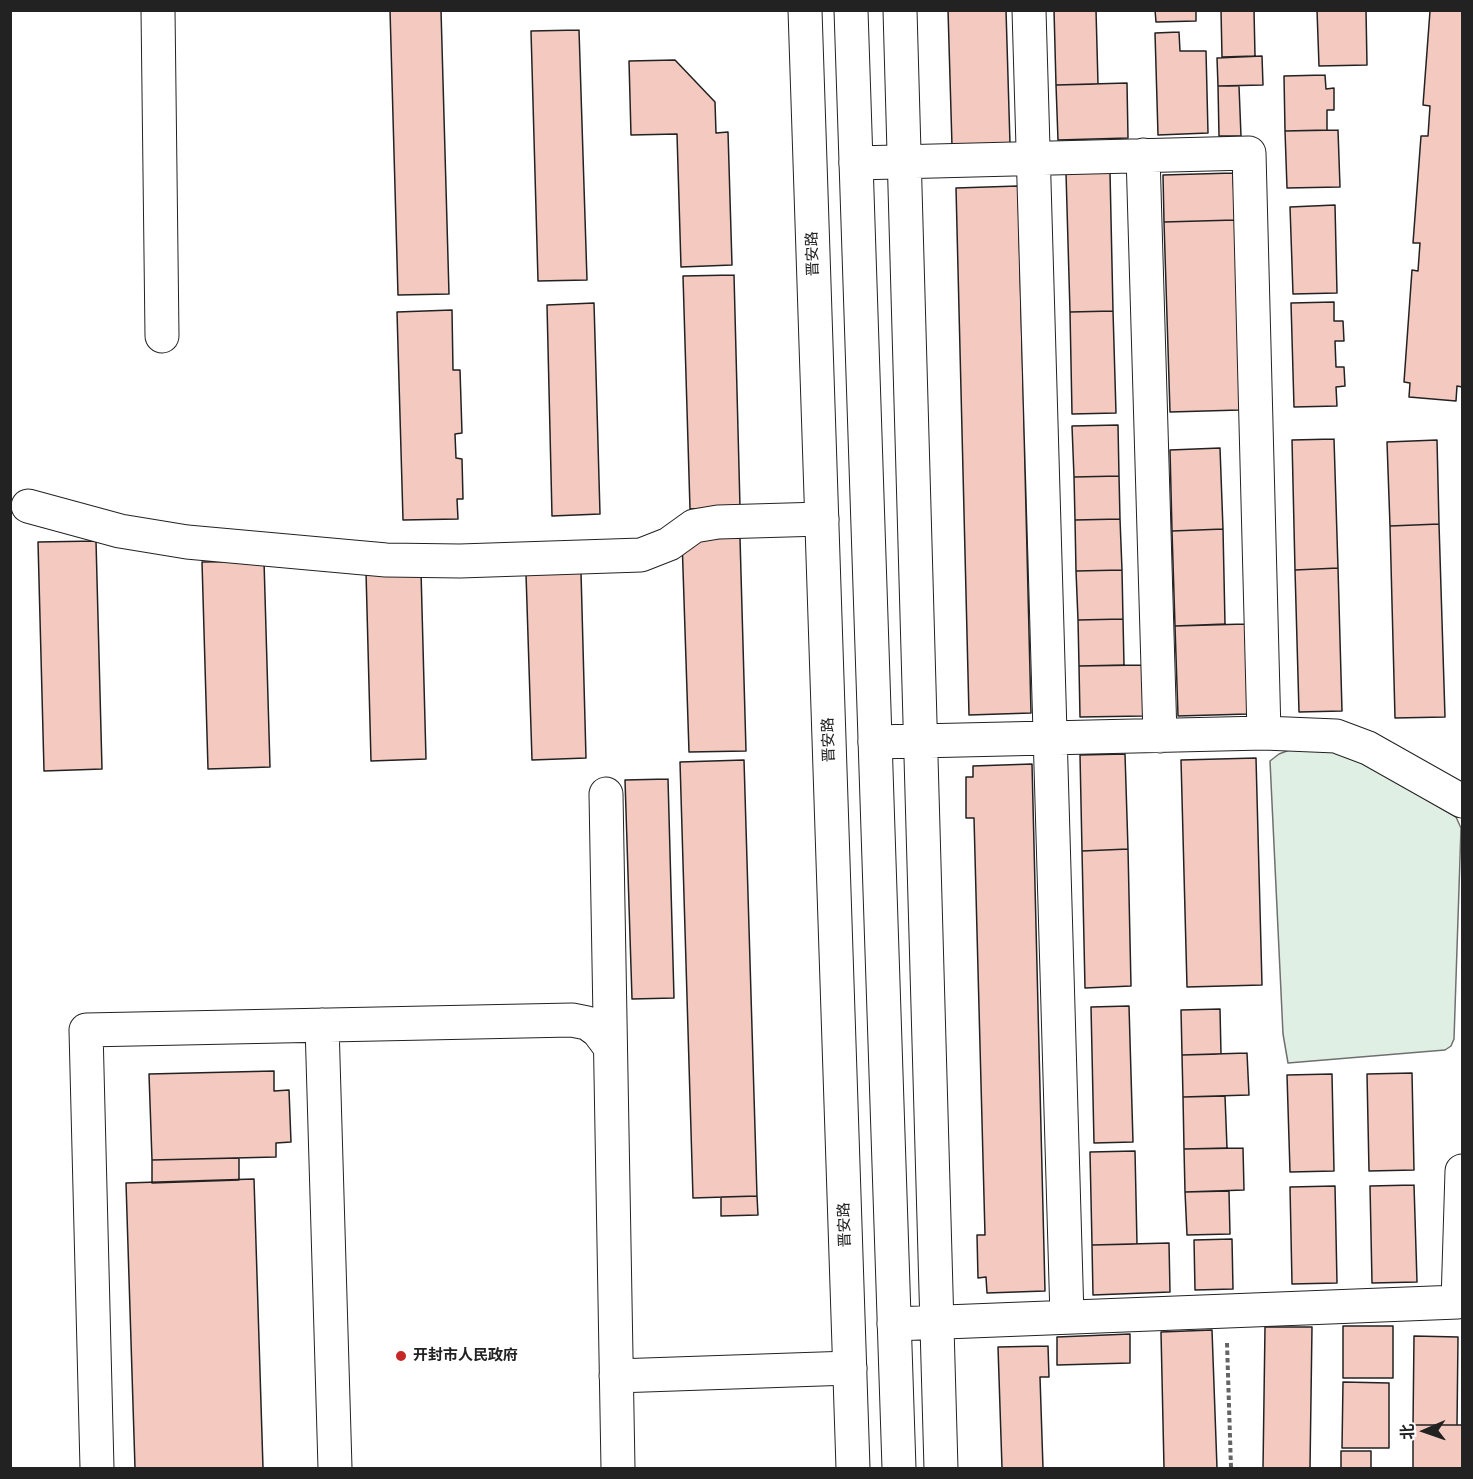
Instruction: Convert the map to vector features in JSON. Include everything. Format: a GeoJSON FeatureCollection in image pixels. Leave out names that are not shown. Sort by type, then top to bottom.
{"type":"FeatureCollection","features":[{"type":"Feature","properties":{"kind":"main road"},"geometry":{"type":"LineString","coordinates":[[158,10],[162,336]]}},
{"type":"Feature","properties":{"kind":"main road","name":"晋安路"},"geometry":{"type":"LineString","coordinates":[[805,10],[853,1468]]}},
{"type":"Feature","properties":{"kind":"main road"},"geometry":{"type":"LineString","coordinates":[[851,10],[899,1468]]}},
{"type":"Feature","properties":{"kind":"main road"},"geometry":{"type":"LineString","coordinates":[[900,10],[941,1468]]}},
{"type":"Feature","properties":{"kind":"main road"},"geometry":{"type":"LineString","coordinates":[[1029,10],[1067,1317]]}},
{"type":"Feature","properties":{"kind":"main road"},"geometry":{"type":"LineString","coordinates":[[856,163],[1249,153],[1264,733]]}},
{"type":"Feature","properties":{"kind":"main road"},"geometry":{"type":"LineString","coordinates":[[1143,155],[1160,736]]}},
{"type":"Feature","properties":{"kind":"main road"},"geometry":{"type":"LineString","coordinates":[[28,506],[120,531],[187,542],[386,560],[439,561],[641,555],[669,544],[694,526],[718,522],[822,519]]}},
{"type":"Feature","properties":{"kind":"main road"},"geometry":{"type":"LineString","coordinates":[[875,742],[1264,733],[1336,735],[1368,747],[1462,801]]}},
{"type":"Feature","properties":{"kind":"main road"},"geometry":{"type":"LineString","coordinates":[[606,794],[618,1468]]}},
{"type":"Feature","properties":{"kind":"main road"},"geometry":{"type":"LineString","coordinates":[[97,1468],[86,1030],[572,1020],[587,1023],[598,1031],[610,1047]]}},
{"type":"Feature","properties":{"kind":"main road"},"geometry":{"type":"LineString","coordinates":[[322,1025],[335,1468]]}},
{"type":"Feature","properties":{"kind":"main road"},"geometry":{"type":"LineString","coordinates":[[894,1324],[1458,1302],[1462,1171]]}},
{"type":"Feature","properties":{"kind":"main road"},"geometry":{"type":"LineString","coordinates":[[616,1376],[850,1368]]}},
{"type":"Feature","properties":{"kind":"path"},"geometry":{"type":"LineString","coordinates":[[1226,1311],[1231,1468]]}},
{"type":"Feature","properties":{"kind":"green space"},"geometry":{"type":"Polygon","coordinates":[[[1292,749],[1331,751],[1353,756],[1456,817],[1461,828],[1454,1039],[1451,1046],[1445,1050],[1288,1063],[1283,1034],[1270,761],[1279,754],[1292,749]]]}},
{"type":"Feature","properties":{"kind":"building"},"geometry":{"type":"Polygon","coordinates":[[[390,10],[441,10],[449,294],[398,295],[390,10]]]}},
{"type":"Feature","properties":{"kind":"building"},"geometry":{"type":"Polygon","coordinates":[[[948,10],[1006,10],[1010,144],[952,146],[948,10]]]}},
{"type":"Feature","properties":{"kind":"building"},"geometry":{"type":"Polygon","coordinates":[[[1054,10],[1096,10],[1098,84],[1056,85],[1054,10]]]}},
{"type":"Feature","properties":{"kind":"building"},"geometry":{"type":"Polygon","coordinates":[[[1155,10],[1196,10],[1196,21],[1156,22],[1155,10]]]}},
{"type":"Feature","properties":{"kind":"building"},"geometry":{"type":"Polygon","coordinates":[[[1221,10],[1254,10],[1255,56],[1222,57],[1221,10]]]}},
{"type":"Feature","properties":{"kind":"building"},"geometry":{"type":"Polygon","coordinates":[[[1317,10],[1366,10],[1367,65],[1319,66],[1317,10]]]}},
{"type":"Feature","properties":{"kind":"building"},"geometry":{"type":"Polygon","coordinates":[[[1462,10],[1462,387],[1457,386],[1456,401],[1409,397],[1410,383],[1404,382],[1412,270],[1418,271],[1420,243],[1413,243],[1421,136],[1428,136],[1430,106],[1423,105],[1430,11],[1462,10]]]}},
{"type":"Feature","properties":{"kind":"building"},"geometry":{"type":"Polygon","coordinates":[[[579,30],[587,280],[538,281],[531,31],[579,30]]]}},
{"type":"Feature","properties":{"kind":"building"},"geometry":{"type":"Polygon","coordinates":[[[1179,32],[1180,51],[1206,51],[1208,133],[1158,135],[1155,33],[1179,32]]]}},
{"type":"Feature","properties":{"kind":"building"},"geometry":{"type":"Polygon","coordinates":[[[1262,56],[1263,85],[1218,86],[1217,58],[1262,56]]]}},
{"type":"Feature","properties":{"kind":"building"},"geometry":{"type":"Polygon","coordinates":[[[675,60],[715,102],[716,133],[728,132],[732,265],[681,267],[677,134],[631,135],[629,61],[675,60]]]}},
{"type":"Feature","properties":{"kind":"building"},"geometry":{"type":"Polygon","coordinates":[[[1325,75],[1326,89],[1334,88],[1334,110],[1327,110],[1327,130],[1285,131],[1284,76],[1325,75]]]}},
{"type":"Feature","properties":{"kind":"building"},"geometry":{"type":"Polygon","coordinates":[[[1127,83],[1128,138],[1058,140],[1056,85],[1127,83]]]}},
{"type":"Feature","properties":{"kind":"building"},"geometry":{"type":"Polygon","coordinates":[[[1218,86],[1239,86],[1241,136],[1219,136],[1218,86]]]}},
{"type":"Feature","properties":{"kind":"building"},"geometry":{"type":"Polygon","coordinates":[[[1338,130],[1340,187],[1287,188],[1285,131],[1338,130]]]}},
{"type":"Feature","properties":{"kind":"building"},"geometry":{"type":"Polygon","coordinates":[[[1110,172],[1113,311],[1070,312],[1066,173],[1110,172]]]}},
{"type":"Feature","properties":{"kind":"building"},"geometry":{"type":"Polygon","coordinates":[[[1233,173],[1235,220],[1164,222],[1163,175],[1233,173]]]}},
{"type":"Feature","properties":{"kind":"building"},"geometry":{"type":"Polygon","coordinates":[[[1018,186],[1031,713],[969,715],[956,188],[1018,186]]]}},
{"type":"Feature","properties":{"kind":"building"},"geometry":{"type":"Polygon","coordinates":[[[1335,205],[1337,293],[1293,294],[1290,207],[1335,205]]]}},
{"type":"Feature","properties":{"kind":"building"},"geometry":{"type":"Polygon","coordinates":[[[1235,220],[1240,410],[1170,412],[1164,222],[1235,220]]]}},
{"type":"Feature","properties":{"kind":"building"},"geometry":{"type":"Polygon","coordinates":[[[734,275],[740,507],[690,509],[683,276],[734,275]]]}},
{"type":"Feature","properties":{"kind":"building"},"geometry":{"type":"Polygon","coordinates":[[[1334,302],[1334,321],[1343,321],[1344,341],[1335,341],[1336,367],[1344,367],[1345,386],[1336,387],[1337,406],[1294,407],[1291,303],[1334,302]]]}},
{"type":"Feature","properties":{"kind":"building"},"geometry":{"type":"Polygon","coordinates":[[[594,303],[600,514],[552,516],[547,305],[594,303]]]}},
{"type":"Feature","properties":{"kind":"building"},"geometry":{"type":"Polygon","coordinates":[[[452,310],[453,370],[460,370],[462,433],[455,434],[456,458],[462,459],[463,499],[457,499],[458,519],[403,520],[397,312],[452,310]]]}},
{"type":"Feature","properties":{"kind":"building"},"geometry":{"type":"Polygon","coordinates":[[[1113,311],[1116,413],[1072,414],[1070,312],[1113,311]]]}},
{"type":"Feature","properties":{"kind":"building"},"geometry":{"type":"Polygon","coordinates":[[[1118,425],[1119,476],[1074,477],[1072,426],[1118,425]]]}},
{"type":"Feature","properties":{"kind":"building"},"geometry":{"type":"Polygon","coordinates":[[[1334,439],[1338,568],[1295,570],[1292,440],[1334,439]]]}},
{"type":"Feature","properties":{"kind":"building"},"geometry":{"type":"Polygon","coordinates":[[[1437,440],[1439,524],[1390,526],[1387,442],[1437,440]]]}},
{"type":"Feature","properties":{"kind":"building"},"geometry":{"type":"Polygon","coordinates":[[[1220,448],[1223,529],[1172,531],[1170,450],[1220,448]]]}},
{"type":"Feature","properties":{"kind":"building"},"geometry":{"type":"Polygon","coordinates":[[[1119,476],[1120,519],[1075,520],[1074,477],[1119,476]]]}},
{"type":"Feature","properties":{"kind":"building"},"geometry":{"type":"Polygon","coordinates":[[[1120,519],[1122,570],[1076,571],[1075,520],[1120,519]]]}},
{"type":"Feature","properties":{"kind":"building"},"geometry":{"type":"Polygon","coordinates":[[[1439,524],[1445,717],[1395,718],[1390,526],[1439,524]]]}},
{"type":"Feature","properties":{"kind":"building"},"geometry":{"type":"Polygon","coordinates":[[[1223,529],[1225,624],[1175,626],[1172,531],[1223,529]]]}},
{"type":"Feature","properties":{"kind":"building"},"geometry":{"type":"Polygon","coordinates":[[[740,538],[746,751],[689,752],[682,539],[740,538]]]}},
{"type":"Feature","properties":{"kind":"building"},"geometry":{"type":"Polygon","coordinates":[[[96,541],[102,769],[44,771],[38,542],[96,541]]]}},
{"type":"Feature","properties":{"kind":"building"},"geometry":{"type":"Polygon","coordinates":[[[264,561],[270,767],[208,769],[202,562],[264,561]]]}},
{"type":"Feature","properties":{"kind":"building"},"geometry":{"type":"Polygon","coordinates":[[[1338,568],[1342,711],[1299,712],[1295,570],[1338,568]]]}},
{"type":"Feature","properties":{"kind":"building"},"geometry":{"type":"Polygon","coordinates":[[[1122,570],[1123,619],[1078,620],[1076,571],[1122,570]]]}},
{"type":"Feature","properties":{"kind":"building"},"geometry":{"type":"Polygon","coordinates":[[[421,571],[426,759],[371,761],[366,572],[421,571]]]}},
{"type":"Feature","properties":{"kind":"building"},"geometry":{"type":"Polygon","coordinates":[[[581,572],[586,758],[532,760],[526,574],[581,572]]]}},
{"type":"Feature","properties":{"kind":"building"},"geometry":{"type":"Polygon","coordinates":[[[1123,619],[1124,665],[1079,666],[1078,620],[1123,619]]]}},
{"type":"Feature","properties":{"kind":"building"},"geometry":{"type":"Polygon","coordinates":[[[1245,624],[1248,714],[1178,716],[1175,626],[1245,624]]]}},
{"type":"Feature","properties":{"kind":"building"},"geometry":{"type":"Polygon","coordinates":[[[1143,665],[1144,716],[1080,717],[1079,666],[1143,665]]]}},
{"type":"Feature","properties":{"kind":"building"},"geometry":{"type":"Polygon","coordinates":[[[1125,754],[1128,849],[1082,851],[1080,755],[1125,754]]]}},
{"type":"Feature","properties":{"kind":"building"},"geometry":{"type":"Polygon","coordinates":[[[1256,758],[1262,985],[1187,987],[1181,760],[1256,758]]]}},
{"type":"Feature","properties":{"kind":"building"},"geometry":{"type":"Polygon","coordinates":[[[744,760],[757,1196],[693,1198],[680,762],[744,760]]]}},
{"type":"Feature","properties":{"kind":"building"},"geometry":{"type":"Polygon","coordinates":[[[1032,764],[1045,1291],[987,1293],[986,1277],[978,1278],[977,1235],[985,1235],[974,818],[966,818],[966,777],[973,777],[973,766],[1032,764]]]}},
{"type":"Feature","properties":{"kind":"building"},"geometry":{"type":"Polygon","coordinates":[[[668,779],[674,998],[632,999],[625,780],[668,779]]]}},
{"type":"Feature","properties":{"kind":"building"},"geometry":{"type":"Polygon","coordinates":[[[1128,849],[1131,986],[1085,988],[1082,851],[1128,849]]]}},
{"type":"Feature","properties":{"kind":"building"},"geometry":{"type":"Polygon","coordinates":[[[1129,1006],[1133,1142],[1094,1143],[1091,1007],[1129,1006]]]}},
{"type":"Feature","properties":{"kind":"building"},"geometry":{"type":"Polygon","coordinates":[[[1220,1009],[1221,1054],[1182,1055],[1181,1010],[1220,1009]]]}},
{"type":"Feature","properties":{"kind":"building"},"geometry":{"type":"Polygon","coordinates":[[[1247,1053],[1249,1095],[1183,1097],[1182,1055],[1247,1053]]]}},
{"type":"Feature","properties":{"kind":"building"},"geometry":{"type":"Polygon","coordinates":[[[274,1071],[274,1091],[289,1090],[291,1142],[276,1143],[276,1157],[152,1160],[149,1074],[274,1071]]]}},
{"type":"Feature","properties":{"kind":"building"},"geometry":{"type":"Polygon","coordinates":[[[1412,1073],[1414,1170],[1369,1171],[1367,1074],[1412,1073]]]}},
{"type":"Feature","properties":{"kind":"building"},"geometry":{"type":"Polygon","coordinates":[[[1332,1074],[1334,1171],[1290,1172],[1287,1075],[1332,1074]]]}},
{"type":"Feature","properties":{"kind":"building"},"geometry":{"type":"Polygon","coordinates":[[[1225,1096],[1227,1148],[1184,1149],[1183,1097],[1225,1096]]]}},
{"type":"Feature","properties":{"kind":"building"},"geometry":{"type":"Polygon","coordinates":[[[1243,1148],[1244,1190],[1185,1192],[1184,1149],[1243,1148]]]}},
{"type":"Feature","properties":{"kind":"building"},"geometry":{"type":"Polygon","coordinates":[[[1135,1151],[1137,1244],[1092,1245],[1090,1152],[1135,1151]]]}},
{"type":"Feature","properties":{"kind":"building"},"geometry":{"type":"Polygon","coordinates":[[[239,1158],[239,1180],[152,1183],[152,1160],[239,1158]]]}},
{"type":"Feature","properties":{"kind":"building"},"geometry":{"type":"Polygon","coordinates":[[[254,1179],[263,1468],[135,1468],[126,1183],[254,1179]]]}},
{"type":"Feature","properties":{"kind":"building"},"geometry":{"type":"Polygon","coordinates":[[[1414,1185],[1417,1282],[1372,1283],[1370,1186],[1414,1185]]]}},
{"type":"Feature","properties":{"kind":"building"},"geometry":{"type":"Polygon","coordinates":[[[1335,1186],[1337,1283],[1292,1284],[1290,1187],[1335,1186]]]}},
{"type":"Feature","properties":{"kind":"building"},"geometry":{"type":"Polygon","coordinates":[[[1229,1191],[1230,1234],[1187,1235],[1185,1192],[1229,1191]]]}},
{"type":"Feature","properties":{"kind":"building"},"geometry":{"type":"Polygon","coordinates":[[[757,1196],[758,1215],[721,1216],[721,1197],[757,1196]]]}},
{"type":"Feature","properties":{"kind":"building"},"geometry":{"type":"Polygon","coordinates":[[[1232,1239],[1233,1289],[1195,1290],[1194,1240],[1232,1239]]]}},
{"type":"Feature","properties":{"kind":"building"},"geometry":{"type":"Polygon","coordinates":[[[1169,1243],[1170,1292],[1093,1295],[1092,1245],[1169,1243]]]}},
{"type":"Feature","properties":{"kind":"building"},"geometry":{"type":"Polygon","coordinates":[[[1343,1326],[1393,1326],[1393,1378],[1343,1378],[1343,1326]]]}},
{"type":"Feature","properties":{"kind":"building"},"geometry":{"type":"Polygon","coordinates":[[[1265,1327],[1312,1327],[1310,1468],[1263,1468],[1265,1327]]]}},
{"type":"Feature","properties":{"kind":"building"},"geometry":{"type":"Polygon","coordinates":[[[1212,1330],[1217,1468],[1164,1468],[1161,1332],[1212,1330]]]}},
{"type":"Feature","properties":{"kind":"building"},"geometry":{"type":"Polygon","coordinates":[[[1130,1334],[1130,1363],[1057,1365],[1057,1337],[1130,1334]]]}},
{"type":"Feature","properties":{"kind":"building"},"geometry":{"type":"Polygon","coordinates":[[[1414,1336],[1458,1337],[1457,1425],[1413,1425],[1414,1336]]]}},
{"type":"Feature","properties":{"kind":"building"},"geometry":{"type":"Polygon","coordinates":[[[1048,1346],[1049,1377],[1040,1377],[1043,1468],[1002,1468],[998,1347],[1048,1346]]]}},
{"type":"Feature","properties":{"kind":"building"},"geometry":{"type":"Polygon","coordinates":[[[1343,1382],[1389,1383],[1389,1448],[1342,1448],[1343,1382]]]}},
{"type":"Feature","properties":{"kind":"building"},"geometry":{"type":"Polygon","coordinates":[[[1413,1425],[1462,1425],[1462,1468],[1413,1468],[1413,1425]]]}},
{"type":"Feature","properties":{"kind":"building"},"geometry":{"type":"Polygon","coordinates":[[[1341,1451],[1371,1451],[1371,1468],[1341,1468],[1341,1451]]]}},
{"type":"Feature","properties":{"kind":"place","name":"开封市人民政府"},"geometry":{"type":"Point","coordinates":[401,1356]}}]}
